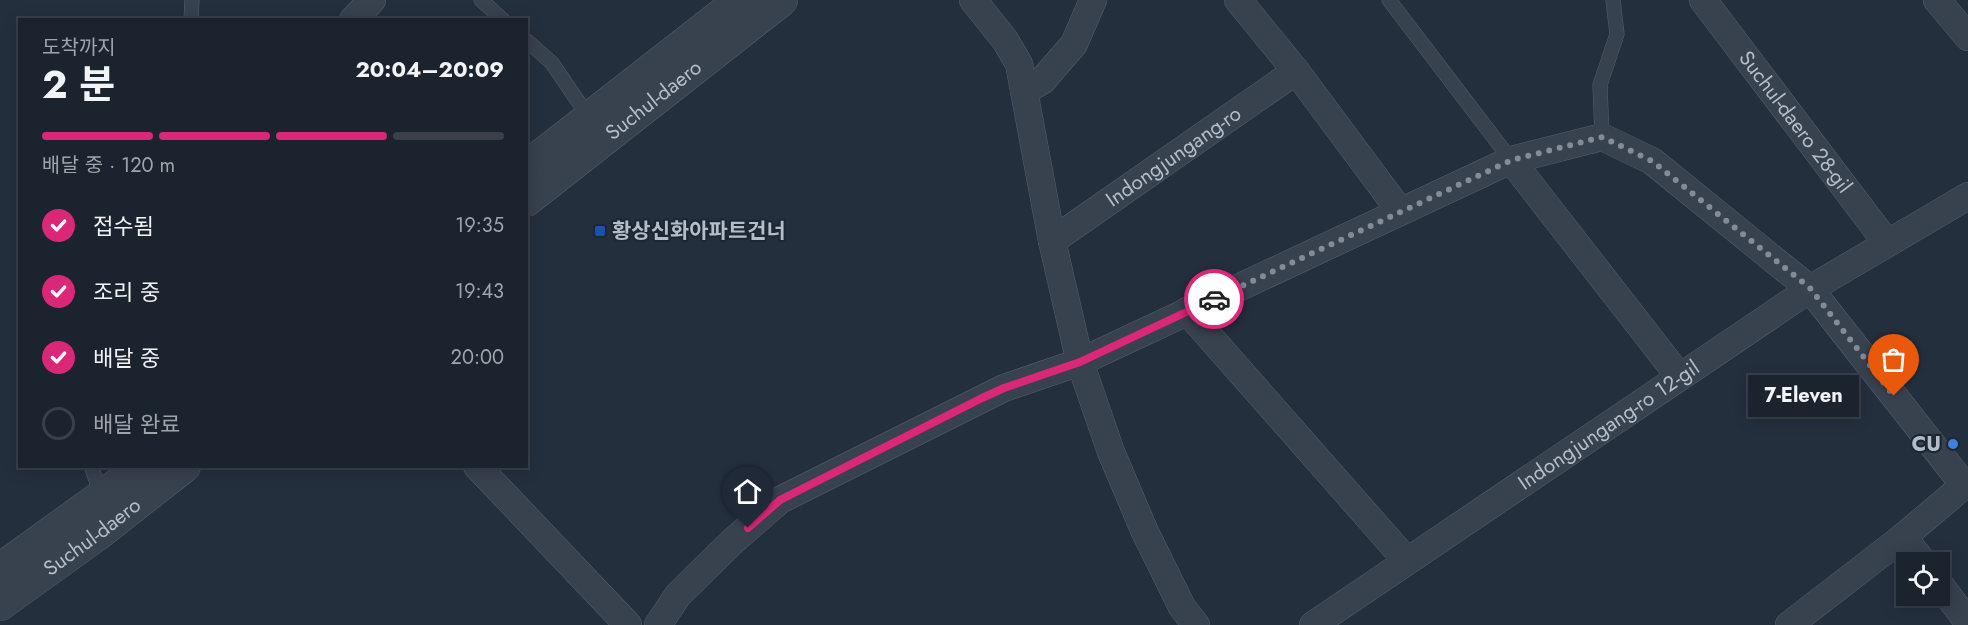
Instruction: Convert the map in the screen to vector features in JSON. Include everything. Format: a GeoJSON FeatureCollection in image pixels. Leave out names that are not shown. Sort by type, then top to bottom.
{"type":"FeatureCollection","features":[{"type":"Feature","properties":{"kind":"street"},"geometry":{"type":"LineString","coordinates":[[355,18],[372,0]]}},
{"type":"Feature","properties":{"kind":"street","name":"Suchul-daero"},"geometry":{"type":"LineString","coordinates":[[528,166],[741,0]]}},
{"type":"Feature","properties":{"kind":"street","name":"Suchul-daero"},"geometry":{"type":"LineString","coordinates":[[528,198],[781,0]]}},
{"type":"Feature","properties":{"kind":"street"},"geometry":{"type":"LineString","coordinates":[[973,0],[1013,51],[1019,64],[1052,242],[1080,362],[1112,452],[1145,532],[1182,607],[1196,625]]}},
{"type":"Feature","properties":{"kind":"street"},"geometry":{"type":"LineString","coordinates":[[1024,92],[1042,81],[1074,44],[1093,0]]}},
{"type":"Feature","properties":{"kind":"street"},"geometry":{"type":"LineString","coordinates":[[1238,0],[1296,71],[1400,211]]}},
{"type":"Feature","properties":{"kind":"street","name":"Suchul-daero 28-gil"},"geometry":{"type":"LineString","coordinates":[[1703,0],[1887,243]]}},
{"type":"Feature","properties":{"kind":"street"},"geometry":{"type":"LineString","coordinates":[[1937,0],[1968,37]]}},
{"type":"Feature","properties":{"kind":"street","name":"Indongjungang-ro"},"geometry":{"type":"LineString","coordinates":[[1052,242],[1296,71]]}},
{"type":"Feature","properties":{"kind":"street"},"geometry":{"type":"LineString","coordinates":[[658,625],[678,595],[732,542],[780,500],[1004,388],[1080,362],[1512,160],[1602,137],[1652,161],[1810,288],[1966,483],[1903,537],[1789,625]]}},
{"type":"Feature","properties":{"kind":"street"},"geometry":{"type":"LineString","coordinates":[[1512,160],[1679,376]]}},
{"type":"Feature","properties":{"kind":"street","name":"Indongjungang-ro 12-gil"},"geometry":{"type":"LineString","coordinates":[[1313,625],[1810,288],[1968,196]]}},
{"type":"Feature","properties":{"kind":"street"},"geometry":{"type":"LineString","coordinates":[[1187,311],[1407,561]]}},
{"type":"Feature","properties":{"kind":"street","name":"Suchul-daero"},"geometry":{"type":"LineString","coordinates":[[0,570],[141,468]]}},
{"type":"Feature","properties":{"kind":"street","name":"Suchul-daero"},"geometry":{"type":"LineString","coordinates":[[0,604],[96,535],[181,468]]}},
{"type":"Feature","properties":{"kind":"street"},"geometry":{"type":"LineString","coordinates":[[479,468],[628,625]]}},
{"type":"Feature","properties":{"kind":"street"},"geometry":{"type":"LineString","coordinates":[[1903,537],[1915,552]]}},
{"type":"Feature","properties":{"kind":"street"},"geometry":{"type":"LineString","coordinates":[[1950,598],[1968,622]]}},
{"type":"Feature","properties":{"kind":"lane"},"geometry":{"type":"LineString","coordinates":[[191,18],[192,0]]}},
{"type":"Feature","properties":{"kind":"lane"},"geometry":{"type":"LineString","coordinates":[[481,0],[501,18]]}},
{"type":"Feature","properties":{"kind":"lane"},"geometry":{"type":"LineString","coordinates":[[1389,0],[1512,160]]}},
{"type":"Feature","properties":{"kind":"lane"},"geometry":{"type":"LineString","coordinates":[[1602,137],[1600,86],[1617,34],[1613,0]]}},
{"type":"Feature","properties":{"kind":"lane"},"geometry":{"type":"LineString","coordinates":[[528,42],[552,63],[590,119]]}},
{"type":"Feature","properties":{"kind":"lane","name":"Suchul-daero"},"geometry":{"type":"LineString","coordinates":[[92,468],[102,497]]}},
{"type":"Feature","properties":{"kind":"way so far"},"geometry":{"type":"LineString","coordinates":[[1214,299],[1512,160],[1602,137],[1652,161],[1810,288],[1894,396]]}},
{"type":"Feature","properties":{"kind":"place","name":"황상신화아파트건너"},"geometry":{"type":"Point","coordinates":[600,231]}},
{"type":"Feature","properties":{"kind":"place","name":"7-Eleven"},"geometry":{"type":"Point","coordinates":[1894,396]}},
{"type":"Feature","properties":{"kind":"place","name":"CU"},"geometry":{"type":"Point","coordinates":[1953,444]}},
{"type":"Feature","properties":{"kind":"route"},"geometry":{"type":"LineString","coordinates":[[748,528],[780,500],[982,398],[1004,388],[1080,362],[1214,299]]}}]}
